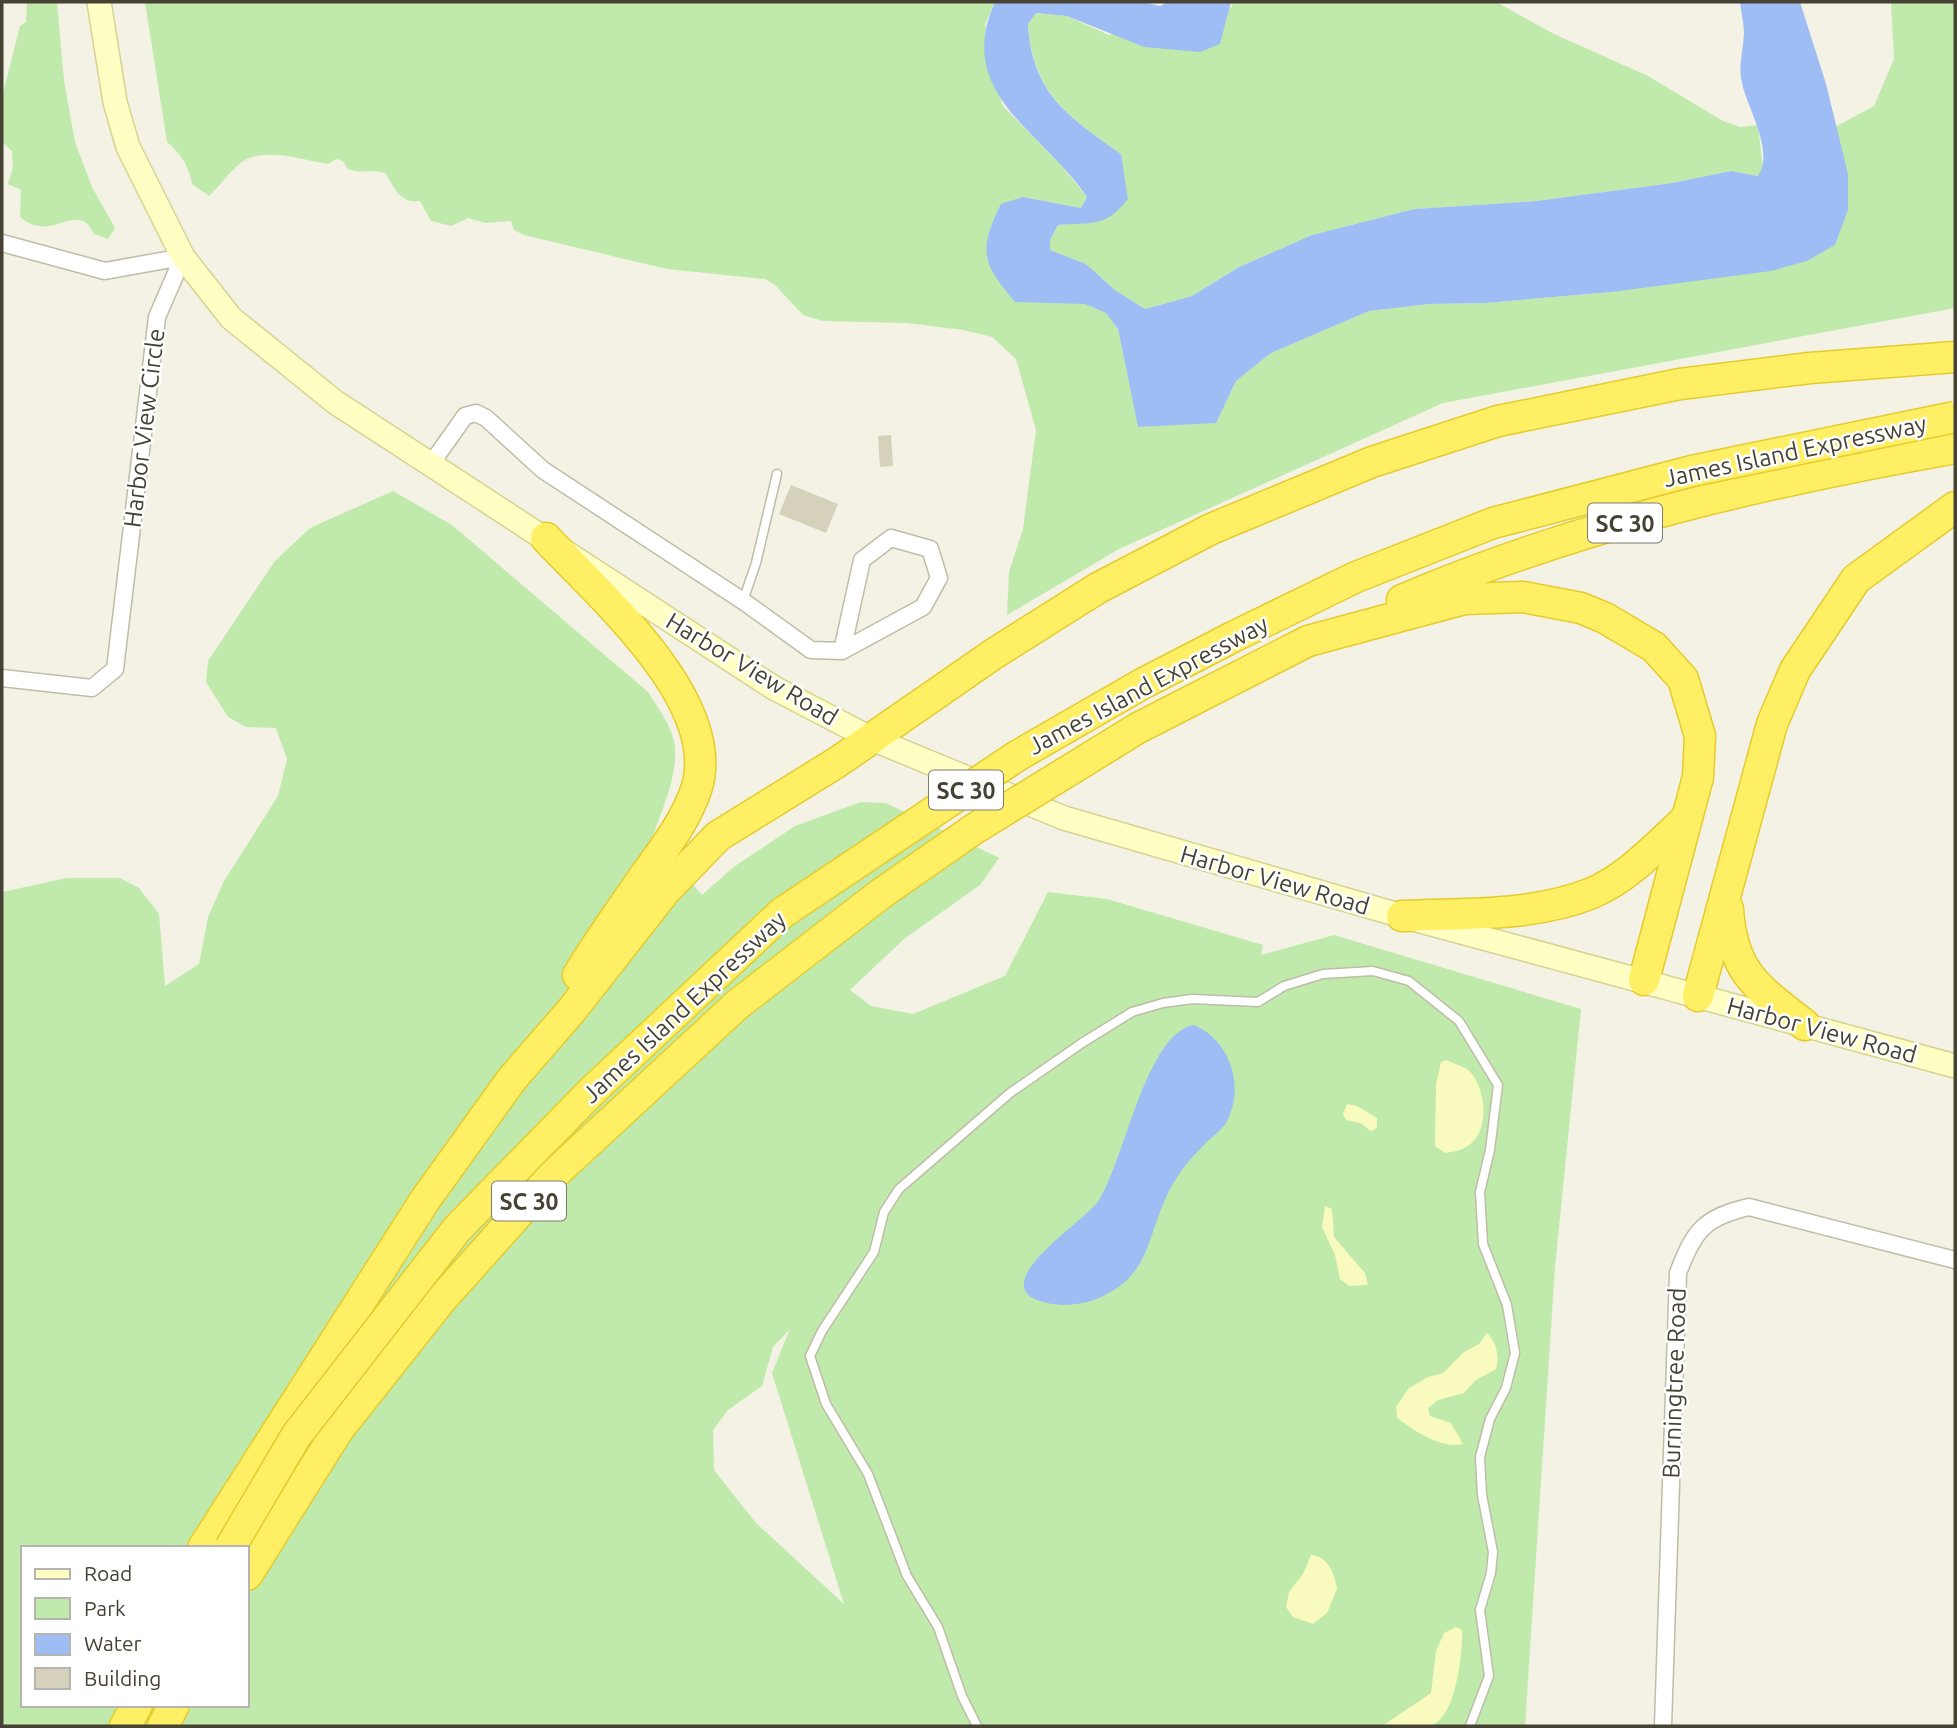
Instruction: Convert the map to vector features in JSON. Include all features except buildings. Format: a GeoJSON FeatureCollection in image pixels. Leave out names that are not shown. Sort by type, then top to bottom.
{"type":"FeatureCollection","features":[{"type":"Feature","properties":{"kind":"highway"},"geometry":{"type":"LineString","coordinates":[[512,1079],[571,1011],[696,855],[760,808],[836,763],[995,653],[1098,588],[1211,528],[1372,462],[1498,421],[1680,384],[1810,368],[1955,357]]}},
{"type":"Feature","properties":{"kind":"highway","name":"James Island Expressway"},"geometry":{"type":"LineString","coordinates":[[231,1546],[296,1436],[457,1228],[591,1092],[782,913],[1017,755],[1142,684],[1356,577],[1493,523],[1692,471],[1955,417]]}},
{"type":"Feature","properties":{"kind":"highway","name":"James Island Expressway"},"geometry":{"type":"LineString","coordinates":[[248,1573],[338,1430],[441,1300],[551,1177],[738,1004],[818,939],[974,829],[1138,728],[1308,641],[1449,580],[1581,535],[1838,469],[1955,448]]}},
{"type":"Feature","properties":{"kind":"highway"},"geometry":{"type":"LineString","coordinates":[[1698,996],[1772,724],[1795,670],[1856,579],[1955,506]]}},
{"type":"Feature","properties":{"kind":"highway"},"geometry":{"type":"LineString","coordinates":[[204,1546],[425,1200],[512,1079],[601,938],[678,828],[697,787],[701,757],[689,711],[646,644],[546,538]]}},
{"type":"Feature","properties":{"kind":"highway"},"geometry":{"type":"LineString","coordinates":[[1308,641],[1464,600],[1523,597],[1572,606],[1605,618],[1654,647],[1683,679],[1700,736],[1698,777],[1684,821],[1644,980]]}},
{"type":"Feature","properties":{"kind":"highway"},"geometry":{"type":"LineString","coordinates":[[1402,916],[1534,909],[1592,892],[1637,864],[1684,821]]}},
{"type":"Feature","properties":{"kind":"highway"},"geometry":{"type":"LineString","coordinates":[[1727,891],[1735,957],[1758,988],[1805,1025]]}},
{"type":"Feature","properties":{"kind":"highway"},"geometry":{"type":"LineString","coordinates":[[114,1726],[123,1707]]}},
{"type":"Feature","properties":{"kind":"highway"},"geometry":{"type":"LineString","coordinates":[[125,1726],[136,1707]]}},
{"type":"Feature","properties":{"kind":"highway"},"geometry":{"type":"LineString","coordinates":[[163,1726],[173,1707]]}},
{"type":"Feature","properties":{"kind":"main road","name":"Harbor View Road"},"geometry":{"type":"LineString","coordinates":[[99,2],[115,102],[128,146],[183,257],[232,318],[335,402],[775,688],[870,738],[1064,818],[1402,916],[1955,1066]]}},
{"type":"Feature","properties":{"kind":"street"},"geometry":{"type":"LineString","coordinates":[[2,243],[105,271],[183,257]]}},
{"type":"Feature","properties":{"kind":"street","name":"Harbor View Circle"},"geometry":{"type":"LineString","coordinates":[[2,678],[92,688],[115,668],[157,317],[183,257]]}},
{"type":"Feature","properties":{"kind":"street"},"geometry":{"type":"LineString","coordinates":[[431,464],[466,416],[476,413],[486,418],[542,470],[743,601],[811,650],[842,651],[923,607],[939,578],[930,549],[891,538],[862,560],[842,651]]}},
{"type":"Feature","properties":{"kind":"street","name":"Burningtree Road"},"geometry":{"type":"LineString","coordinates":[[1663,1726],[1678,1273],[1689,1243],[1718,1214],[1749,1207],[1955,1260]]}},
{"type":"Feature","properties":{"kind":"lane"},"geometry":{"type":"LineString","coordinates":[[743,601],[756,563],[777,474]]}},
{"type":"Feature","properties":{"kind":"lane"},"geometry":{"type":"LineString","coordinates":[[977,1726],[962,1696],[938,1627],[907,1576],[868,1474],[826,1404],[810,1356],[822,1331],[873,1252],[884,1213],[899,1189],[1010,1093],[1132,1012],[1163,1003],[1192,999],[1258,1002],[1284,986],[1323,974],[1373,971],[1409,981],[1459,1021],[1498,1085],[1490,1150],[1480,1192],[1483,1244],[1507,1305],[1516,1353],[1506,1388],[1490,1419],[1480,1457],[1482,1496],[1493,1552],[1492,1573],[1480,1610],[1489,1676],[1470,1726]]}},
{"type":"Feature","properties":{"kind":"green space"},"geometry":{"type":"Polygon","coordinates":[[[27,2],[57,2],[64,81],[75,142],[92,187],[115,228],[108,239],[94,234],[87,224],[80,220],[43,226],[32,224],[20,217],[21,190],[8,184],[13,167],[12,151],[2,142],[2,97],[20,26],[26,22],[27,2]]]}},
{"type":"Feature","properties":{"kind":"green space"},"geometry":{"type":"Polygon","coordinates":[[[145,2],[995,2],[985,24],[1002,105],[1060,164],[1087,197],[1081,208],[1023,197],[1061,302],[1086,304],[1106,313],[1118,329],[1138,427],[1216,422],[1236,381],[1271,353],[1369,311],[1430,304],[1485,303],[1612,292],[1723,276],[1838,143],[1835,127],[1874,106],[1894,59],[1891,2],[1955,2],[1955,308],[1443,403],[1119,549],[1007,615],[1009,572],[1023,529],[1036,430],[1016,359],[992,337],[963,330],[907,323],[823,321],[803,315],[775,285],[765,279],[667,269],[524,235],[514,230],[511,221],[486,223],[468,218],[451,226],[431,221],[420,201],[403,197],[385,173],[348,169],[343,161],[336,159],[328,164],[281,155],[256,156],[236,167],[209,196],[192,184],[184,161],[167,142],[145,2]]]}},
{"type":"Feature","properties":{"kind":"green space"},"geometry":{"type":"Polygon","coordinates":[[[1231,2],[1496,2],[1554,34],[1648,76],[1723,121],[1740,127],[1758,125],[1763,169],[1758,176],[1731,171],[1672,183],[1536,201],[1414,209],[1312,235],[1239,267],[1192,296],[1145,309],[1115,290],[1086,264],[1050,250],[1050,240],[1058,225],[1095,222],[1121,154],[1070,115],[1046,86],[1037,69],[1028,24],[1036,13],[1067,16],[1109,35],[1232,7],[1231,2]]]}},
{"type":"Feature","properties":{"kind":"green space"},"geometry":{"type":"Polygon","coordinates":[[[393,491],[452,525],[648,692],[670,728],[675,753],[669,790],[652,838],[702,895],[735,866],[795,826],[861,802],[886,803],[999,858],[980,885],[904,939],[850,990],[871,1006],[913,1014],[1005,976],[1048,892],[1107,899],[1263,945],[1261,955],[1334,935],[1581,1009],[1555,1267],[1525,1726],[2,1726],[2,892],[67,878],[120,878],[139,888],[159,914],[165,986],[199,964],[208,917],[224,881],[278,796],[287,759],[276,728],[246,727],[228,717],[206,682],[208,661],[275,561],[310,528],[393,491]],[[790,1329],[773,1347],[762,1386],[728,1410],[713,1430],[714,1470],[756,1523],[844,1604],[772,1373],[790,1329]]]}},
{"type":"Feature","properties":{"kind":"sand"},"geometry":{"type":"Polygon","coordinates":[[[1446,1060],[1471,1073],[1480,1090],[1484,1111],[1483,1122],[1474,1140],[1466,1147],[1445,1153],[1435,1146],[1436,1084],[1441,1062],[1446,1060]]]}},
{"type":"Feature","properties":{"kind":"sand"},"geometry":{"type":"Polygon","coordinates":[[[1347,1104],[1357,1106],[1377,1118],[1377,1128],[1371,1131],[1360,1123],[1346,1120],[1343,1114],[1347,1104]]]}},
{"type":"Feature","properties":{"kind":"sand"},"geometry":{"type":"Polygon","coordinates":[[[1325,1206],[1332,1209],[1334,1237],[1365,1273],[1368,1285],[1349,1286],[1340,1279],[1335,1255],[1322,1227],[1325,1206]]]}},
{"type":"Feature","properties":{"kind":"sand"},"geometry":{"type":"Polygon","coordinates":[[[1487,1333],[1496,1350],[1496,1369],[1476,1380],[1464,1393],[1438,1400],[1428,1408],[1430,1416],[1451,1423],[1463,1444],[1437,1441],[1397,1418],[1396,1407],[1409,1388],[1428,1377],[1443,1373],[1464,1352],[1479,1344],[1487,1333]]]}},
{"type":"Feature","properties":{"kind":"sand"},"geometry":{"type":"Polygon","coordinates":[[[1311,1555],[1322,1559],[1330,1567],[1337,1589],[1327,1613],[1313,1624],[1293,1617],[1286,1607],[1289,1592],[1303,1574],[1311,1555]]]}},
{"type":"Feature","properties":{"kind":"sand"},"geometry":{"type":"Polygon","coordinates":[[[1456,1627],[1462,1630],[1459,1668],[1452,1698],[1440,1720],[1426,1727],[1382,1726],[1431,1693],[1436,1651],[1444,1633],[1456,1627]]]}},
{"type":"Feature","properties":{"kind":"water"},"geometry":{"type":"Polygon","coordinates":[[[995,2],[1142,2],[1160,6],[1168,2],[1231,2],[1220,44],[1200,52],[1144,47],[1067,16],[1036,13],[1028,24],[1031,48],[1045,86],[1070,115],[1121,154],[1128,199],[1112,215],[1098,222],[1058,225],[1050,240],[1050,250],[1086,264],[1115,290],[1145,309],[1192,296],[1239,267],[1312,235],[1414,209],[1536,201],[1672,183],[1731,171],[1758,176],[1762,166],[1762,142],[1741,77],[1744,34],[1740,2],[1800,2],[1826,84],[1848,174],[1848,210],[1835,245],[1807,261],[1771,271],[1612,292],[1485,303],[1430,304],[1369,311],[1271,353],[1236,381],[1216,423],[1138,427],[1118,329],[1106,313],[1085,304],[1015,302],[990,267],[986,246],[993,220],[1001,204],[1023,197],[1081,208],[1087,197],[1009,110],[994,87],[986,62],[985,34],[995,2]]]}},
{"type":"Feature","properties":{"kind":"water"},"geometry":{"type":"Polygon","coordinates":[[[1194,1025],[1217,1042],[1231,1066],[1234,1095],[1226,1123],[1191,1158],[1177,1177],[1164,1201],[1139,1266],[1128,1279],[1114,1290],[1087,1302],[1058,1305],[1037,1300],[1025,1291],[1025,1279],[1032,1265],[1099,1200],[1109,1181],[1150,1073],[1177,1033],[1194,1025]]]}}]}
